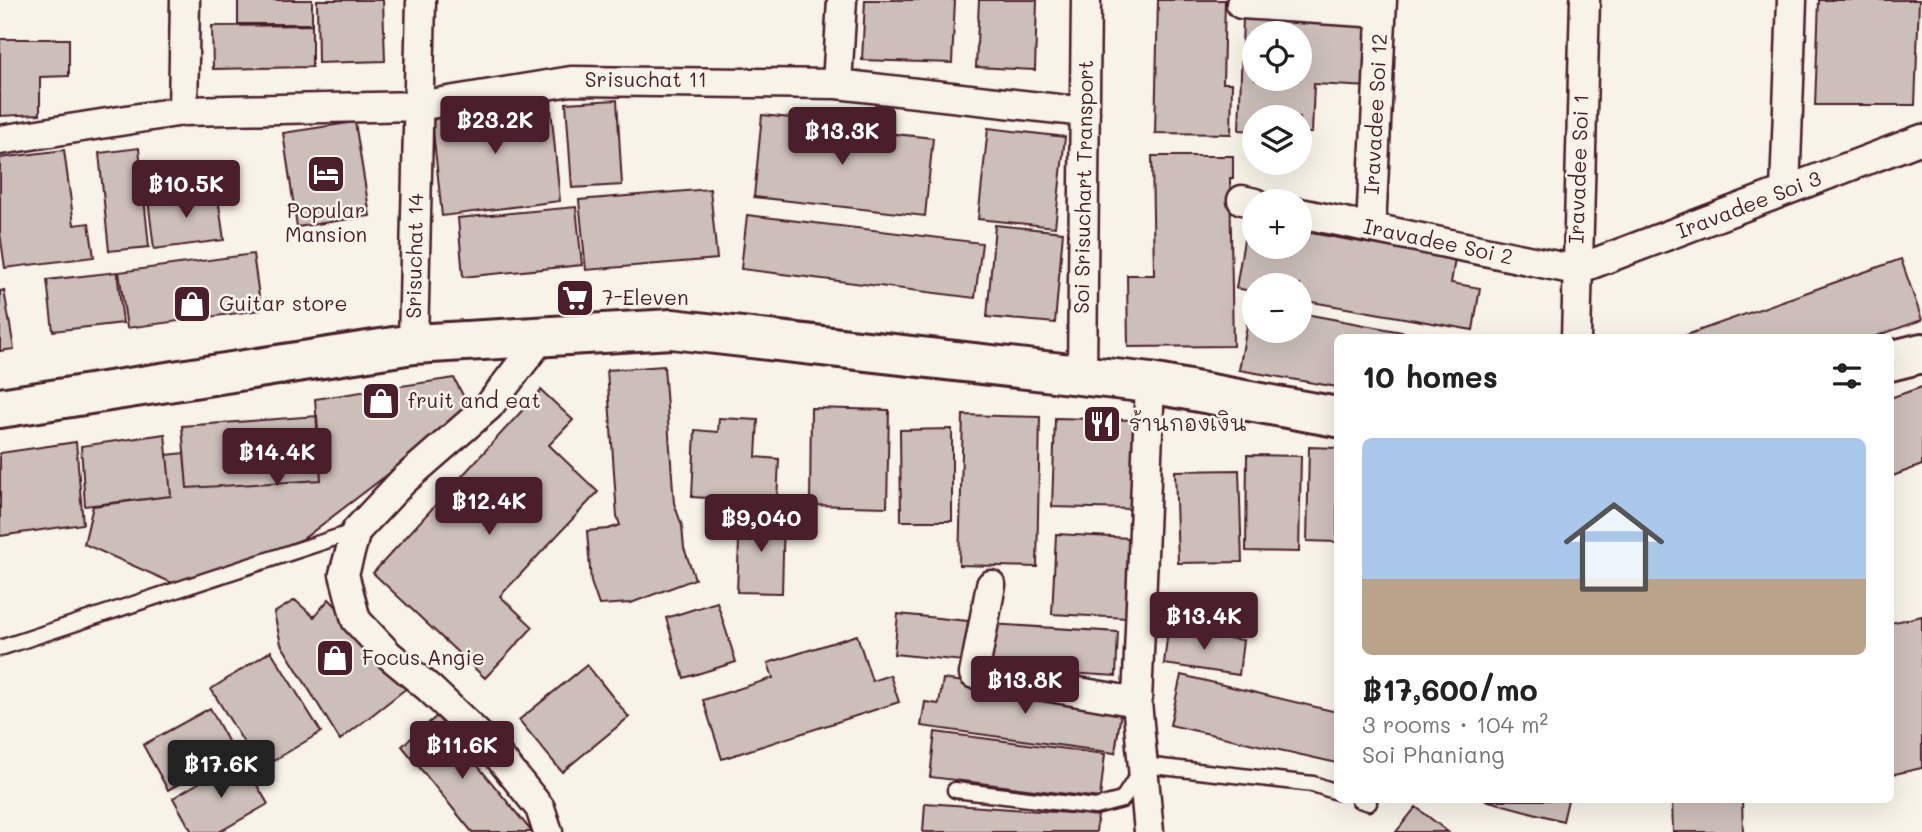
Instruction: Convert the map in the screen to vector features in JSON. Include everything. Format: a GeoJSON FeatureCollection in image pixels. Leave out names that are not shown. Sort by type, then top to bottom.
{"type":"FeatureCollection","features":[{"type":"Feature","properties":{"kind":"street"},"geometry":{"type":"LineString","coordinates":[[183,111],[185,0]]}},
{"type":"Feature","properties":{"kind":"street","name":"Srisuchat 14"},"geometry":{"type":"LineString","coordinates":[[413,344],[421,0]]}},
{"type":"Feature","properties":{"kind":"street"},"geometry":{"type":"LineString","coordinates":[[837,83],[842,0]]}},
{"type":"Feature","properties":{"kind":"street","name":"Soi Srisuchart Transport"},"geometry":{"type":"LineString","coordinates":[[1082,374],[1086,0]]}},
{"type":"Feature","properties":{"kind":"street","name":"Iravadee Soi 1"},"geometry":{"type":"LineString","coordinates":[[1576,334],[1585,0]]}},
{"type":"Feature","properties":{"kind":"street"},"geometry":{"type":"LineString","coordinates":[[1785,191],[1791,0]]}},
{"type":"Feature","properties":{"kind":"street"},"geometry":{"type":"LineString","coordinates":[[1241,4],[1382,6]]}},
{"type":"Feature","properties":{"kind":"street","name":"Iravadee Soi 12"},"geometry":{"type":"LineString","coordinates":[[1371,228],[1382,6]]}},
{"type":"Feature","properties":{"kind":"street","name":"Srisuchat 11"},"geometry":{"type":"LineString","coordinates":[[0,140],[183,111],[418,106],[570,81],[837,83],[1085,112]]}},
{"type":"Feature","properties":{"kind":"street","name":"Iravadee Soi 3"},"geometry":{"type":"LineString","coordinates":[[1576,270],[1922,139]]}},
{"type":"Feature","properties":{"kind":"street","name":"Iravadee Soi 2"},"geometry":{"type":"LineString","coordinates":[[1312,216],[1576,270]]}},
{"type":"Feature","properties":{"kind":"street"},"geometry":{"type":"LineString","coordinates":[[0,408],[413,344],[672,329],[1082,374],[1150,383],[1334,416]]}},
{"type":"Feature","properties":{"kind":"street"},"geometry":{"type":"LineString","coordinates":[[542,337],[489,406],[403,481],[356,531],[344,574],[356,620],[389,655],[429,688],[492,748],[540,808],[548,832]]}},
{"type":"Feature","properties":{"kind":"street"},"geometry":{"type":"LineString","coordinates":[[1894,360],[1922,353]]}},
{"type":"Feature","properties":{"kind":"street"},"geometry":{"type":"LineString","coordinates":[[1149,832],[1137,702],[1150,383]]}},
{"type":"Feature","properties":{"kind":"street"},"geometry":{"type":"LineString","coordinates":[[991,585],[974,674],[1137,702]]}},
{"type":"Feature","properties":{"kind":"lane"},"geometry":{"type":"LineString","coordinates":[[0,648],[356,531]]}},
{"type":"Feature","properties":{"kind":"lane"},"geometry":{"type":"LineString","coordinates":[[956,790],[1095,807],[1122,800],[1144,765],[1313,785],[1334,791]]}},
{"type":"Feature","properties":{"kind":"building"},"geometry":{"type":"Polygon","coordinates":[[[238,0],[312,0],[312,24],[238,24],[238,0]]]}},
{"type":"Feature","properties":{"kind":"building"},"geometry":{"type":"Polygon","coordinates":[[[317,0],[383,0],[385,61],[318,63],[317,0]]]}},
{"type":"Feature","properties":{"kind":"building"},"geometry":{"type":"Polygon","coordinates":[[[865,0],[955,0],[952,63],[862,60],[865,0]]]}},
{"type":"Feature","properties":{"kind":"building"},"geometry":{"type":"Polygon","coordinates":[[[979,0],[1037,0],[1035,70],[976,67],[979,0]]]}},
{"type":"Feature","properties":{"kind":"building"},"geometry":{"type":"Polygon","coordinates":[[[1158,0],[1225,0],[1223,83],[1232,83],[1231,134],[1155,133],[1158,0]]]}},
{"type":"Feature","properties":{"kind":"building"},"geometry":{"type":"Polygon","coordinates":[[[1819,0],[1919,0],[1915,105],[1815,105],[1819,0]]]}},
{"type":"Feature","properties":{"kind":"building"},"geometry":{"type":"Polygon","coordinates":[[[1243,18],[1308,21],[1243,21],[1243,18]]]}},
{"type":"Feature","properties":{"kind":"building"},"geometry":{"type":"Polygon","coordinates":[[[1312,21],[1372,24],[1370,87],[1314,84],[1312,133],[1312,105],[1242,105],[1242,130],[1239,130],[1242,46],[1242,91],[1312,91],[1312,21]]]}},
{"type":"Feature","properties":{"kind":"building"},"geometry":{"type":"Polygon","coordinates":[[[312,25],[312,67],[213,69],[212,26],[312,25]]]}},
{"type":"Feature","properties":{"kind":"building"},"geometry":{"type":"Polygon","coordinates":[[[0,39],[69,39],[69,76],[40,77],[40,114],[0,116],[0,39]]]}},
{"type":"Feature","properties":{"kind":"building"},"geometry":{"type":"Polygon","coordinates":[[[550,98],[560,201],[442,216],[431,110],[550,98]]]}},
{"type":"Feature","properties":{"kind":"building"},"geometry":{"type":"Polygon","coordinates":[[[617,100],[622,185],[572,188],[566,103],[617,100]]]}},
{"type":"Feature","properties":{"kind":"building"},"geometry":{"type":"Polygon","coordinates":[[[762,115],[829,122],[828,127],[933,138],[925,216],[754,197],[762,115]]]}},
{"type":"Feature","properties":{"kind":"building","name":"Popular Mansion"},"geometry":{"type":"Polygon","coordinates":[[[355,122],[370,216],[297,227],[283,133],[355,122]]]}},
{"type":"Feature","properties":{"kind":"building"},"geometry":{"type":"Polygon","coordinates":[[[988,128],[1065,137],[1055,227],[978,219],[988,128]]]}},
{"type":"Feature","properties":{"kind":"building"},"geometry":{"type":"Polygon","coordinates":[[[139,148],[149,247],[109,251],[99,153],[139,148]]]}},
{"type":"Feature","properties":{"kind":"building"},"geometry":{"type":"Polygon","coordinates":[[[64,150],[74,225],[89,223],[94,257],[5,268],[0,233],[0,158],[64,150]]]}},
{"type":"Feature","properties":{"kind":"building"},"geometry":{"type":"Polygon","coordinates":[[[1152,156],[1233,156],[1233,178],[1230,178],[1233,346],[1128,347],[1127,275],[1154,275],[1152,156]]]}},
{"type":"Feature","properties":{"kind":"building"},"geometry":{"type":"Polygon","coordinates":[[[710,189],[717,259],[586,270],[579,200],[710,189]]]}},
{"type":"Feature","properties":{"kind":"building"},"geometry":{"type":"Polygon","coordinates":[[[217,190],[224,240],[154,249],[148,199],[217,190]]]}},
{"type":"Feature","properties":{"kind":"building"},"geometry":{"type":"Polygon","coordinates":[[[576,207],[582,265],[463,277],[458,218],[576,207]]]}},
{"type":"Feature","properties":{"kind":"building"},"geometry":{"type":"Polygon","coordinates":[[[747,215],[982,243],[975,298],[741,269],[747,215]]]}},
{"type":"Feature","properties":{"kind":"building"},"geometry":{"type":"Polygon","coordinates":[[[995,225],[1063,232],[1055,323],[987,317],[995,225]]]}},
{"type":"Feature","properties":{"kind":"building"},"geometry":{"type":"Polygon","coordinates":[[[1312,233],[1455,259],[1451,283],[1480,288],[1473,330],[1312,302],[1312,273],[1242,273],[1242,289],[1236,288],[1242,252],[1242,259],[1312,259],[1312,233]]]}},
{"type":"Feature","properties":{"kind":"building"},"geometry":{"type":"Polygon","coordinates":[[[253,254],[261,310],[127,328],[119,272],[253,254]]]}},
{"type":"Feature","properties":{"kind":"building"},"geometry":{"type":"Polygon","coordinates":[[[1901,259],[1922,320],[1882,334],[1689,334],[1901,259]]]}},
{"type":"Feature","properties":{"kind":"building"},"geometry":{"type":"Polygon","coordinates":[[[117,272],[123,323],[53,331],[47,280],[117,272]]]}},
{"type":"Feature","properties":{"kind":"building"},"geometry":{"type":"Polygon","coordinates":[[[4,290],[14,349],[0,351],[0,291],[4,290]]]}},
{"type":"Feature","properties":{"kind":"building"},"geometry":{"type":"Polygon","coordinates":[[[1312,315],[1413,334],[1334,334],[1334,386],[1239,370],[1244,343],[1312,343],[1312,315]]]}},
{"type":"Feature","properties":{"kind":"building"},"geometry":{"type":"Polygon","coordinates":[[[664,366],[674,503],[682,526],[684,548],[695,579],[631,603],[599,605],[591,582],[587,531],[620,525],[617,516],[607,370],[664,366]]]}},
{"type":"Feature","properties":{"kind":"building"},"geometry":{"type":"Polygon","coordinates":[[[454,378],[471,411],[303,539],[179,586],[84,544],[93,506],[171,496],[167,455],[184,453],[187,488],[321,480],[315,399],[454,378]]]}},
{"type":"Feature","properties":{"kind":"building"},"geometry":{"type":"Polygon","coordinates":[[[1922,387],[1922,465],[1894,476],[1894,397],[1922,387]]]}},
{"type":"Feature","properties":{"kind":"building"},"geometry":{"type":"Polygon","coordinates":[[[541,390],[573,420],[549,445],[598,492],[500,596],[533,627],[485,678],[373,573],[541,390]]]}},
{"type":"Feature","properties":{"kind":"building"},"geometry":{"type":"Polygon","coordinates":[[[811,408],[889,410],[887,507],[810,505],[811,408]]]}},
{"type":"Feature","properties":{"kind":"building"},"geometry":{"type":"Polygon","coordinates":[[[963,415],[1040,417],[1037,567],[959,565],[963,415]]]}},
{"type":"Feature","properties":{"kind":"building"},"geometry":{"type":"Polygon","coordinates":[[[317,416],[321,480],[187,488],[182,426],[317,416]]]}},
{"type":"Feature","properties":{"kind":"building"},"geometry":{"type":"Polygon","coordinates":[[[719,418],[758,420],[756,457],[779,459],[777,502],[692,497],[695,430],[718,432],[719,418]]]}},
{"type":"Feature","properties":{"kind":"building"},"geometry":{"type":"Polygon","coordinates":[[[1055,418],[1134,420],[1132,509],[1052,507],[1055,418]]]}},
{"type":"Feature","properties":{"kind":"building"},"geometry":{"type":"Polygon","coordinates":[[[952,429],[952,521],[901,521],[900,430],[952,429]]]}},
{"type":"Feature","properties":{"kind":"building"},"geometry":{"type":"Polygon","coordinates":[[[165,434],[171,496],[85,506],[81,446],[165,434]]]}},
{"type":"Feature","properties":{"kind":"building"},"geometry":{"type":"Polygon","coordinates":[[[76,442],[83,524],[0,536],[0,453],[76,442]]]}},
{"type":"Feature","properties":{"kind":"building"},"geometry":{"type":"Polygon","coordinates":[[[1309,447],[1334,448],[1334,542],[1307,541],[1309,447]]]}},
{"type":"Feature","properties":{"kind":"building"},"geometry":{"type":"Polygon","coordinates":[[[1247,455],[1301,456],[1299,552],[1246,551],[1247,455]]]}},
{"type":"Feature","properties":{"kind":"building"},"geometry":{"type":"Polygon","coordinates":[[[1239,470],[1242,562],[1178,563],[1175,471],[1239,470]]]}},
{"type":"Feature","properties":{"kind":"building"},"geometry":{"type":"Polygon","coordinates":[[[740,515],[784,516],[782,593],[737,592],[740,515]]]}},
{"type":"Feature","properties":{"kind":"building"},"geometry":{"type":"Polygon","coordinates":[[[1056,534],[1130,538],[1127,618],[1052,614],[1056,534]]]}},
{"type":"Feature","properties":{"kind":"building"},"geometry":{"type":"Polygon","coordinates":[[[329,599],[412,684],[340,740],[281,644],[274,613],[295,600],[314,617],[329,599]]]}},
{"type":"Feature","properties":{"kind":"building"},"geometry":{"type":"Polygon","coordinates":[[[717,602],[736,662],[684,678],[666,618],[717,602]]]}},
{"type":"Feature","properties":{"kind":"building"},"geometry":{"type":"Polygon","coordinates":[[[898,614],[968,621],[963,661],[894,654],[898,614]]]}},
{"type":"Feature","properties":{"kind":"building"},"geometry":{"type":"Polygon","coordinates":[[[1922,616],[1922,768],[1894,774],[1894,622],[1922,616]]]}},
{"type":"Feature","properties":{"kind":"building"},"geometry":{"type":"Polygon","coordinates":[[[990,624],[1118,632],[1116,676],[987,668],[990,624]]]}},
{"type":"Feature","properties":{"kind":"building"},"geometry":{"type":"Polygon","coordinates":[[[1168,630],[1243,640],[1239,675],[1164,664],[1168,630]]]}},
{"type":"Feature","properties":{"kind":"building"},"geometry":{"type":"Polygon","coordinates":[[[857,635],[872,681],[890,675],[899,702],[722,759],[703,700],[773,678],[768,663],[857,635]]]}},
{"type":"Feature","properties":{"kind":"building"},"geometry":{"type":"Polygon","coordinates":[[[271,651],[321,732],[260,769],[211,689],[271,651]]]}},
{"type":"Feature","properties":{"kind":"building"},"geometry":{"type":"Polygon","coordinates":[[[587,665],[629,717],[562,772],[519,720],[587,665]]]}},
{"type":"Feature","properties":{"kind":"building"},"geometry":{"type":"Polygon","coordinates":[[[1181,675],[1334,711],[1334,762],[1170,725],[1181,675]]]}},
{"type":"Feature","properties":{"kind":"building"},"geometry":{"type":"Polygon","coordinates":[[[943,679],[1122,705],[1115,753],[921,726],[925,702],[939,704],[943,679]]]}},
{"type":"Feature","properties":{"kind":"building"},"geometry":{"type":"Polygon","coordinates":[[[210,708],[235,754],[168,790],[143,745],[210,708]]]}},
{"type":"Feature","properties":{"kind":"building"},"geometry":{"type":"Polygon","coordinates":[[[437,716],[532,832],[472,832],[402,746],[437,716]]]}},
{"type":"Feature","properties":{"kind":"building"},"geometry":{"type":"Polygon","coordinates":[[[935,732],[1105,754],[1100,798],[930,777],[935,732]]]}},
{"type":"Feature","properties":{"kind":"building"},"geometry":{"type":"Polygon","coordinates":[[[241,758],[268,804],[219,832],[192,832],[173,798],[241,758]]]}},
{"type":"Feature","properties":{"kind":"building"},"geometry":{"type":"Polygon","coordinates":[[[925,803],[1098,815],[1096,832],[923,832],[925,803]]]}},
{"type":"Feature","properties":{"kind":"building"},"geometry":{"type":"Polygon","coordinates":[[[1496,803],[1567,803],[1563,821],[1496,803]]]}},
{"type":"Feature","properties":{"kind":"building"},"geometry":{"type":"Polygon","coordinates":[[[1672,803],[1742,803],[1743,832],[1673,832],[1672,803]]]}},
{"type":"Feature","properties":{"kind":"building"},"geometry":{"type":"Polygon","coordinates":[[[1416,807],[1448,832],[1396,832],[1416,807]]]}},
{"type":"Feature","properties":{"kind":"place","name":"Popular Mansion"},"geometry":{"type":"Point","coordinates":[326,174]}},
{"type":"Feature","properties":{"kind":"place","name":"7-Eleven"},"geometry":{"type":"Point","coordinates":[575,298]}},
{"type":"Feature","properties":{"kind":"place","name":"Guitar store"},"geometry":{"type":"Point","coordinates":[192,304]}},
{"type":"Feature","properties":{"kind":"place","name":"fruit and eat"},"geometry":{"type":"Point","coordinates":[381,401]}},
{"type":"Feature","properties":{"kind":"place","name":"ร้านกองเงิน"},"geometry":{"type":"Point","coordinates":[1102,424]}},
{"type":"Feature","properties":{"kind":"place","name":"Focus Angie"},"geometry":{"type":"Point","coordinates":[335,658]}}]}
